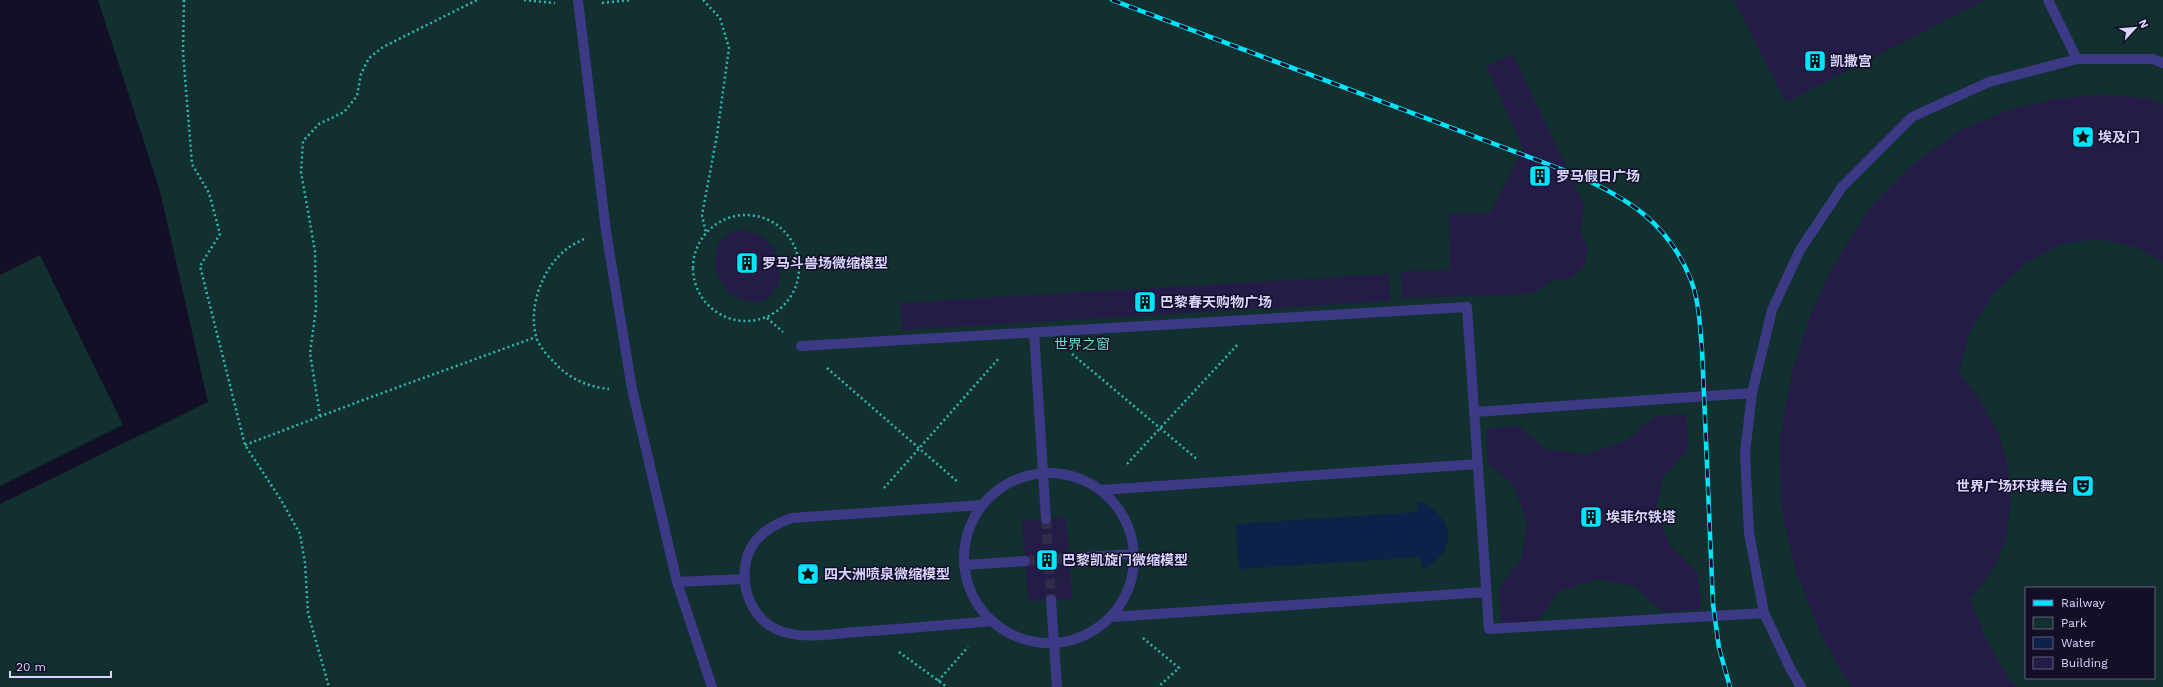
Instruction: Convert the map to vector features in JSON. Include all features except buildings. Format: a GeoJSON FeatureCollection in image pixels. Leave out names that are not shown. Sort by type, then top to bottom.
{"type":"FeatureCollection","features":[{"type":"Feature","properties":{"kind":"street"},"geometry":{"type":"LineString","coordinates":[[578,0],[606,231],[632,388],[677,582],[712,687]]}},
{"type":"Feature","properties":{"kind":"street"},"geometry":{"type":"LineString","coordinates":[[2048,0],[2077,59]]}},
{"type":"Feature","properties":{"kind":"street"},"geometry":{"type":"LineString","coordinates":[[1802,687],[1791,670],[1764,613],[1749,533],[1745,454],[1752,393],[1772,310],[1800,250],[1842,187],[1912,117],[1989,82],[2077,59],[2153,59],[2163,63]]}},
{"type":"Feature","properties":{"kind":"street"},"geometry":{"type":"LineString","coordinates":[[801,346],[1467,306],[1489,629],[1764,613]]}},
{"type":"Feature","properties":{"kind":"street"},"geometry":{"type":"LineString","coordinates":[[1034,332],[1046,519]]}},
{"type":"Feature","properties":{"kind":"street"},"geometry":{"type":"LineString","coordinates":[[1474,412],[1752,393]]}},
{"type":"Feature","properties":{"kind":"street"},"geometry":{"type":"LineString","coordinates":[[1101,490],[1478,464]]}},
{"type":"Feature","properties":{"kind":"street"},"geometry":{"type":"LineString","coordinates":[[1042,473],[1063,474],[1083,480],[1101,490],[1117,507],[1129,528],[1134,554],[1133,575],[1126,598],[1112,617],[1095,631],[1075,640],[1054,643],[1031,642],[1010,634],[992,621],[978,605],[972,592],[964,565],[967,537],[971,523],[982,505],[999,489],[1020,478],[1042,473]]}},
{"type":"Feature","properties":{"kind":"street"},"geometry":{"type":"LineString","coordinates":[[982,505],[792,518],[775,524],[762,533],[753,545],[746,563],[744,579],[747,595],[754,608],[764,621],[777,630],[794,635],[871,631],[992,621]]}},
{"type":"Feature","properties":{"kind":"street"},"geometry":{"type":"LineString","coordinates":[[1069,558],[1134,554]]}},
{"type":"Feature","properties":{"kind":"street"},"geometry":{"type":"LineString","coordinates":[[964,565],[1025,561]]}},
{"type":"Feature","properties":{"kind":"street"},"geometry":{"type":"LineString","coordinates":[[677,582],[744,579]]}},
{"type":"Feature","properties":{"kind":"street"},"geometry":{"type":"LineString","coordinates":[[1112,617],[1486,592]]}},
{"type":"Feature","properties":{"kind":"street"},"geometry":{"type":"LineString","coordinates":[[1051,600],[1057,687]]}},
{"type":"Feature","properties":{"kind":"path"},"geometry":{"type":"LineString","coordinates":[[184,0],[183,52],[192,164],[209,193],[220,234],[200,266],[245,445],[281,500],[300,534],[305,563],[308,613],[329,687]]}},
{"type":"Feature","properties":{"kind":"path"},"geometry":{"type":"LineString","coordinates":[[320,416],[310,353],[316,309],[315,251],[301,172],[303,141],[319,124],[344,112],[357,96],[361,74],[369,58],[378,50],[477,0]]}},
{"type":"Feature","properties":{"kind":"path"},"geometry":{"type":"LineString","coordinates":[[703,0],[720,18],[729,48],[717,135],[702,216],[706,232]]}},
{"type":"Feature","properties":{"kind":"path"},"geometry":{"type":"LineString","coordinates":[[737,215],[755,215],[772,221],[785,232],[795,246],[799,262],[798,280],[792,295],[785,304],[767,318],[750,322],[733,320],[716,313],[704,300],[695,284],[693,266],[696,248],[706,232],[720,221],[737,215]]}},
{"type":"Feature","properties":{"kind":"path"},"geometry":{"type":"LineString","coordinates":[[606,231],[588,237],[568,248],[552,264],[536,300],[534,321],[536,337],[545,352],[560,368],[575,379],[590,386],[608,389],[632,388]]}},
{"type":"Feature","properties":{"kind":"path"},"geometry":{"type":"LineString","coordinates":[[767,318],[919,448],[982,505]]}},
{"type":"Feature","properties":{"kind":"path"},"geometry":{"type":"LineString","coordinates":[[1101,490],[1262,319]]}},
{"type":"Feature","properties":{"kind":"path"},"geometry":{"type":"LineString","coordinates":[[1046,331],[1224,482]]}},
{"type":"Feature","properties":{"kind":"path"},"geometry":{"type":"LineString","coordinates":[[862,513],[1021,333]]}},
{"type":"Feature","properties":{"kind":"path"},"geometry":{"type":"LineString","coordinates":[[245,445],[536,337]]}},
{"type":"Feature","properties":{"kind":"path"},"geometry":{"type":"LineString","coordinates":[[1112,617],[1136,633],[1179,668],[1158,687]]}},
{"type":"Feature","properties":{"kind":"path"},"geometry":{"type":"LineString","coordinates":[[938,681],[992,621]]}},
{"type":"Feature","properties":{"kind":"path"},"geometry":{"type":"LineString","coordinates":[[871,631],[947,687]]}},
{"type":"Feature","properties":{"kind":"green space","name":"世界之窗"},"geometry":{"type":"Polygon","coordinates":[[[98,0],[2163,0],[2163,687],[0,687],[0,504],[208,402],[160,191],[98,0]]]}},
{"type":"Feature","properties":{"kind":"green space"},"geometry":{"type":"Polygon","coordinates":[[[40,255],[123,425],[0,486],[0,275],[40,255]]]}},
{"type":"Feature","properties":{"kind":"water"},"geometry":{"type":"Polygon","coordinates":[[[1417,501],[1430,507],[1439,515],[1445,524],[1448,534],[1447,544],[1442,553],[1434,562],[1422,570],[1421,557],[1239,569],[1235,524],[1418,512],[1417,501]]]}},
{"type":"Feature","properties":{"kind":"tunnel"},"geometry":{"type":"LineString","coordinates":[[1046,519],[1051,600]]}},
{"type":"Feature","properties":{"kind":"tunnel"},"geometry":{"type":"LineString","coordinates":[[1025,561],[1069,558]]}},
{"type":"Feature","properties":{"kind":"railway"},"geometry":{"type":"LineString","coordinates":[[1112,0],[1574,174],[1628,203],[1644,214],[1658,227],[1682,260],[1691,280],[1694,288],[1700,323],[1713,604],[1719,648],[1730,687]]}},
{"type":"Feature","properties":{"kind":"place","name":"凯撒宫"},"geometry":{"type":"Point","coordinates":[1815,61]}},
{"type":"Feature","properties":{"kind":"place","name":"埃及门"},"geometry":{"type":"Point","coordinates":[2083,137]}},
{"type":"Feature","properties":{"kind":"place","name":"罗马假日广场"},"geometry":{"type":"Point","coordinates":[1540,176]}},
{"type":"Feature","properties":{"kind":"place","name":"罗马斗兽场微缩模型"},"geometry":{"type":"Point","coordinates":[747,263]}},
{"type":"Feature","properties":{"kind":"place","name":"巴黎春天购物广场"},"geometry":{"type":"Point","coordinates":[1145,302]}},
{"type":"Feature","properties":{"kind":"place","name":"世界广场环球舞台"},"geometry":{"type":"Point","coordinates":[2083,486]}},
{"type":"Feature","properties":{"kind":"place","name":"埃菲尔铁塔"},"geometry":{"type":"Point","coordinates":[1591,517]}},
{"type":"Feature","properties":{"kind":"place","name":"巴黎凯旋门微缩模型"},"geometry":{"type":"Point","coordinates":[1047,560]}},
{"type":"Feature","properties":{"kind":"place","name":"四大洲喷泉微缩模型"},"geometry":{"type":"Point","coordinates":[808,574]}}]}
